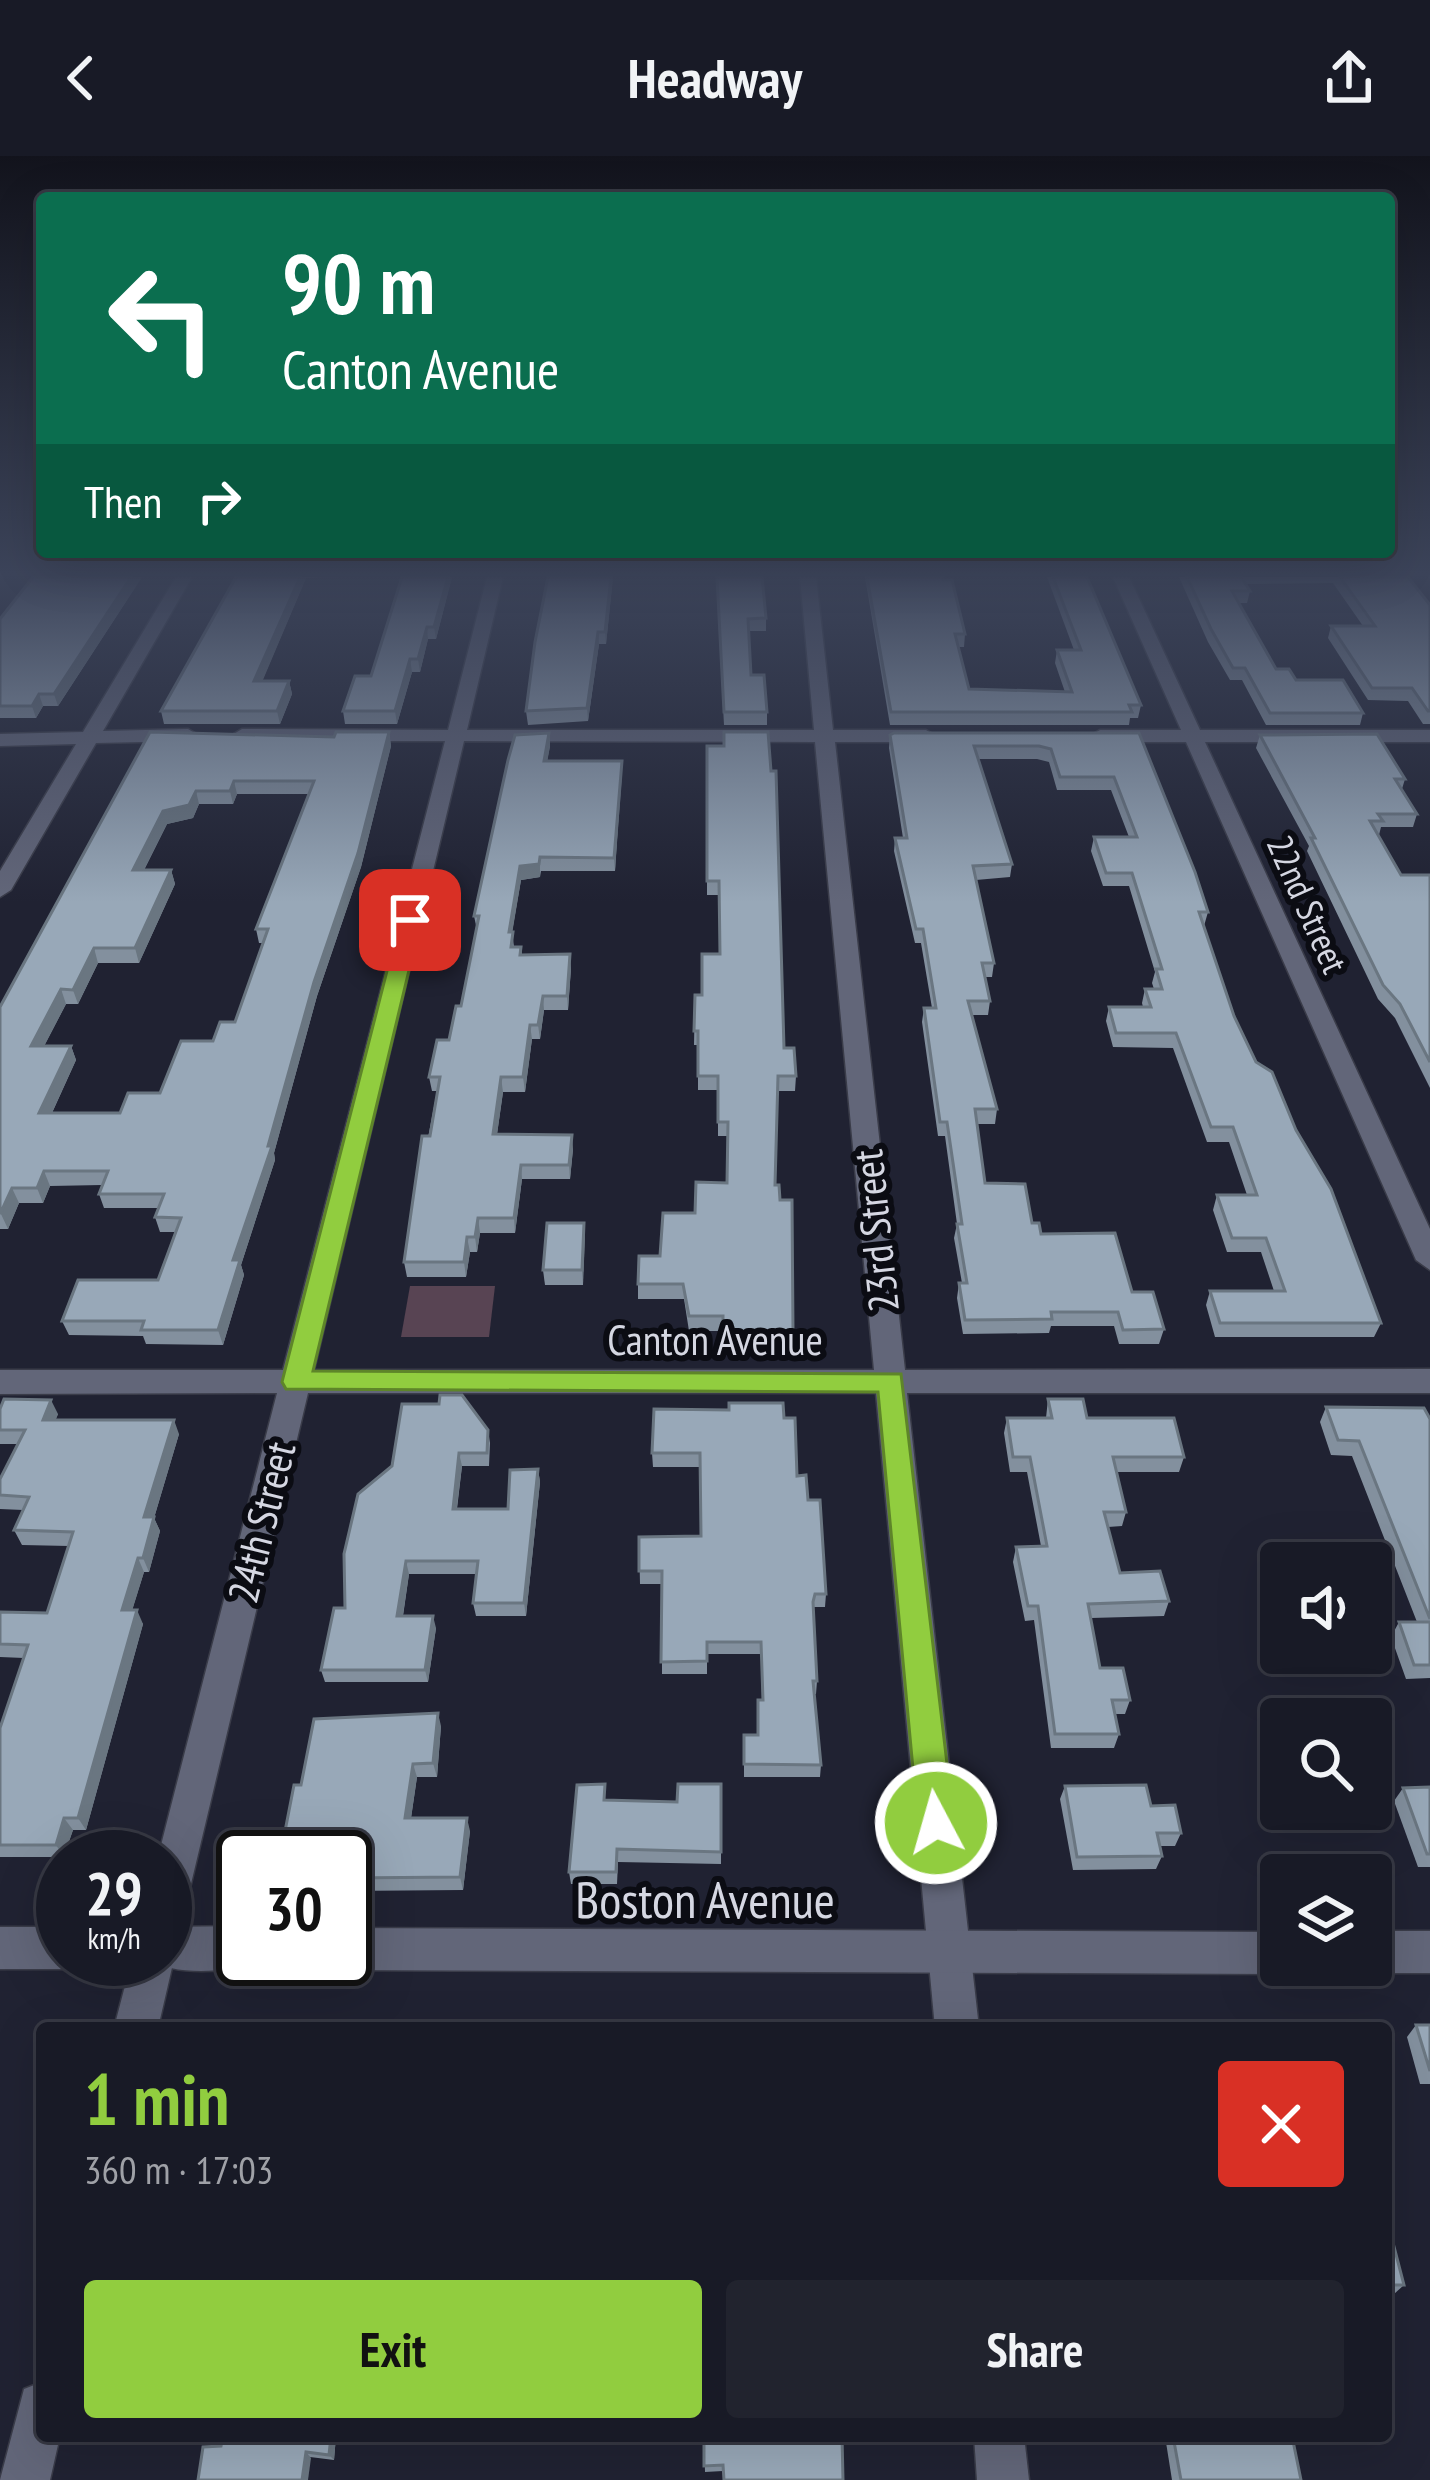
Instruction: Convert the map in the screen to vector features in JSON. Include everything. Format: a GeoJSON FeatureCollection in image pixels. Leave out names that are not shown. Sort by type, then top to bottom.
{"type":"FeatureCollection","features":[{"type":"Feature","properties":{"kind":"street"},"geometry":{"type":"LineString","coordinates":[[0,890],[121,685]]}},
{"type":"Feature","properties":{"kind":"street","name":"24th Street"},"geometry":{"type":"LineString","coordinates":[[185,1830],[468,685]]}},
{"type":"Feature","properties":{"kind":"street","name":"23rd Street"},"geometry":{"type":"LineString","coordinates":[[819,685],[956,2022]]}},
{"type":"Feature","properties":{"kind":"street","name":"22nd Street"},"geometry":{"type":"LineString","coordinates":[[1170,685],[1430,1260]]}},
{"type":"Feature","properties":{"kind":"street"},"geometry":{"type":"LineString","coordinates":[[0,740],[942,736]]}},
{"type":"Feature","properties":{"kind":"street"},"geometry":{"type":"LineString","coordinates":[[1078,736],[1430,736]]}},
{"type":"Feature","properties":{"kind":"street","name":"Canton Avenue"},"geometry":{"type":"LineString","coordinates":[[0,1382],[1430,1381]]}},
{"type":"Feature","properties":{"kind":"street"},"geometry":{"type":"LineString","coordinates":[[0,1948],[36,1948]]}},
{"type":"Feature","properties":{"kind":"street","name":"Boston Avenue"},"geometry":{"type":"LineString","coordinates":[[372,1949],[1260,1953]]}},
{"type":"Feature","properties":{"kind":"street"},"geometry":{"type":"LineString","coordinates":[[1392,1952],[1430,1952]]}},
{"type":"Feature","properties":{"kind":"street"},"geometry":{"type":"LineString","coordinates":[[137,2022],[146,1986]]}},
{"type":"Feature","properties":{"kind":"street"},"geometry":{"type":"LineString","coordinates":[[24,2480],[36,2431]]}},
{"type":"Feature","properties":{"kind":"street"},"geometry":{"type":"LineString","coordinates":[[1000,2442],[1004,2480]]}},
{"type":"Feature","properties":{"kind":"shaded area"},"geometry":{"type":"Polygon","coordinates":[[[410,1286],[495,1286],[489,1337],[401,1337],[410,1286]]]}},
{"type":"Feature","properties":{"kind":"building"},"geometry":{"type":"Polygon","coordinates":[[[0,685],[60,685],[54,694],[39,694],[32,706],[0,706],[0,685]]]}},
{"type":"Feature","properties":{"kind":"building"},"geometry":{"type":"Polygon","coordinates":[[[175,685],[287,685],[277,711],[161,711],[175,685]]]}},
{"type":"Feature","properties":{"kind":"building"},"geometry":{"type":"Polygon","coordinates":[[[352,685],[402,685],[395,711],[343,711],[352,685]]]}},
{"type":"Feature","properties":{"kind":"building"},"geometry":{"type":"Polygon","coordinates":[[[529,685],[590,685],[587,708],[526,711],[529,685]]]}},
{"type":"Feature","properties":{"kind":"building"},"geometry":{"type":"Polygon","coordinates":[[[723,685],[765,685],[767,712],[724,712],[723,685]]]}},
{"type":"Feature","properties":{"kind":"building"},"geometry":{"type":"Polygon","coordinates":[[[886,685],[1072,692],[1070,685],[1133,685],[1141,705],[1129,705],[1132,712],[891,712],[886,685]]]}},
{"type":"Feature","properties":{"kind":"building"},"geometry":{"type":"Polygon","coordinates":[[[1255,685],[1346,685],[1363,713],[1270,713],[1255,685]]]}},
{"type":"Feature","properties":{"kind":"building"},"geometry":{"type":"Polygon","coordinates":[[[1430,685],[1430,711],[1412,688],[1372,688],[1430,685]]]}},
{"type":"Feature","properties":{"kind":"building"},"geometry":{"type":"Polygon","coordinates":[[[150,732],[334,737],[336,732],[389,732],[358,853],[314,982],[268,1146],[272,1146],[233,1260],[240,1260],[218,1330],[141,1330],[144,1321],[62,1321],[78,1280],[158,1280],[181,1218],[155,1217],[164,1194],[99,1194],[108,1171],[44,1171],[37,1188],[12,1188],[0,1214],[0,1007],[150,732]],[[234,781],[230,791],[196,791],[189,805],[163,811],[133,870],[171,870],[135,948],[94,948],[73,990],[61,989],[31,1046],[71,1046],[39,1113],[120,1113],[128,1093],[160,1093],[181,1041],[213,1041],[220,1022],[235,1022],[268,929],[256,929],[314,781],[234,781]]]}},
{"type":"Feature","properties":{"kind":"building"},"geometry":{"type":"Polygon","coordinates":[[[724,732],[768,732],[771,771],[776,771],[784,1048],[794,1048],[796,1076],[778,1076],[775,1185],[779,1185],[780,1200],[792,1200],[793,1331],[723,1331],[723,1316],[689,1316],[683,1284],[638,1284],[639,1256],[660,1256],[663,1213],[695,1213],[696,1182],[727,1183],[728,1122],[718,1122],[718,1076],[698,1076],[698,1031],[694,1031],[695,995],[702,995],[702,954],[720,954],[719,881],[707,881],[707,746],[724,746],[724,732]]]}},
{"type":"Feature","properties":{"kind":"building"},"geometry":{"type":"Polygon","coordinates":[[[549,733],[544,761],[622,761],[614,858],[540,857],[539,864],[520,866],[509,932],[513,932],[511,947],[521,947],[520,955],[570,954],[567,996],[543,996],[538,1025],[530,1025],[523,1077],[501,1077],[493,1134],[572,1135],[569,1165],[521,1165],[514,1218],[478,1218],[475,1237],[467,1237],[464,1262],[404,1262],[422,1136],[430,1136],[440,1077],[429,1077],[437,1040],[449,1040],[456,1006],[461,1006],[479,916],[474,916],[508,760],[515,735],[549,733]]]}},
{"type":"Feature","properties":{"kind":"building"},"geometry":{"type":"Polygon","coordinates":[[[1139,733],[1195,872],[1208,912],[1199,912],[1234,1016],[1256,1062],[1272,1072],[1296,1130],[1331,1189],[1381,1323],[1220,1323],[1210,1291],[1285,1291],[1266,1238],[1232,1238],[1217,1195],[1257,1195],[1233,1127],[1211,1127],[1176,1033],[1116,1033],[1109,1007],[1151,1007],[1145,989],[1162,989],[1156,969],[1162,969],[1132,873],[1106,873],[1094,837],[1137,837],[1114,777],[1060,777],[1051,749],[1039,746],[974,746],[1012,864],[973,866],[994,963],[982,963],[990,1001],[968,1001],[997,1109],[975,1109],[985,1183],[1025,1184],[1032,1223],[1039,1223],[1041,1234],[1115,1233],[1132,1292],[1153,1292],[1164,1329],[1123,1330],[1118,1312],[965,1320],[959,1283],[967,1283],[957,1224],[962,1224],[947,1122],[940,1122],[924,1008],[936,1008],[923,929],[916,929],[895,838],[907,838],[890,735],[1139,733]]]}},
{"type":"Feature","properties":{"kind":"building"},"geometry":{"type":"Polygon","coordinates":[[[1377,734],[1405,779],[1395,779],[1417,814],[1378,814],[1383,821],[1370,821],[1401,875],[1430,875],[1430,1062],[1400,1004],[1383,985],[1311,838],[1315,838],[1260,735],[1377,734]]]}},
{"type":"Feature","properties":{"kind":"building"},"geometry":{"type":"Polygon","coordinates":[[[547,1223],[584,1223],[582,1270],[543,1270],[547,1223]]]}},
{"type":"Feature","properties":{"kind":"building"},"geometry":{"type":"Polygon","coordinates":[[[440,1395],[462,1395],[488,1430],[487,1453],[459,1453],[453,1509],[508,1509],[510,1470],[538,1469],[524,1603],[473,1603],[478,1561],[406,1561],[397,1616],[433,1616],[425,1670],[321,1670],[334,1608],[345,1608],[344,1554],[358,1494],[392,1466],[402,1404],[439,1404],[440,1395]]]}},
{"type":"Feature","properties":{"kind":"building"},"geometry":{"type":"Polygon","coordinates":[[[4,1399],[51,1400],[43,1420],[174,1420],[144,1517],[154,1517],[143,1558],[138,1558],[122,1610],[137,1610],[78,1818],[64,1818],[60,1830],[36,1830],[36,1845],[0,1845],[0,1728],[28,1645],[0,1644],[0,1612],[47,1613],[73,1532],[14,1530],[29,1497],[0,1495],[0,1479],[25,1430],[0,1430],[4,1399]]]}},
{"type":"Feature","properties":{"kind":"building"},"geometry":{"type":"Polygon","coordinates":[[[1048,1399],[1083,1399],[1087,1418],[1174,1418],[1184,1457],[1113,1457],[1126,1512],[1104,1512],[1120,1573],[1160,1571],[1169,1601],[1088,1604],[1100,1668],[1123,1668],[1130,1700],[1112,1700],[1119,1734],[1055,1734],[1038,1606],[1028,1606],[1016,1547],[1047,1546],[1030,1457],[1013,1457],[1007,1418],[1052,1418],[1048,1399]]]}},
{"type":"Feature","properties":{"kind":"building"},"geometry":{"type":"Polygon","coordinates":[[[729,1403],[783,1403],[784,1418],[795,1418],[797,1476],[806,1475],[808,1500],[820,1500],[826,1594],[815,1594],[813,1602],[817,1681],[813,1681],[821,1765],[744,1764],[744,1735],[758,1735],[758,1700],[763,1700],[761,1642],[707,1642],[707,1661],[661,1662],[662,1571],[639,1571],[639,1537],[701,1536],[700,1453],[652,1453],[654,1409],[729,1410],[729,1403]]]}},
{"type":"Feature","properties":{"kind":"building"},"geometry":{"type":"Polygon","coordinates":[[[1326,1407],[1424,1408],[1430,1419],[1430,1619],[1359,1441],[1338,1440],[1326,1407]]]}},
{"type":"Feature","properties":{"kind":"building"},"geometry":{"type":"Polygon","coordinates":[[[1399,1622],[1430,1622],[1430,1665],[1414,1665],[1399,1622]]]}},
{"type":"Feature","properties":{"kind":"building"},"geometry":{"type":"Polygon","coordinates":[[[438,1713],[433,1763],[413,1764],[405,1818],[467,1818],[460,1877],[372,1878],[372,1830],[285,1830],[294,1785],[301,1785],[314,1719],[438,1713]]]}},
{"type":"Feature","properties":{"kind":"building"},"geometry":{"type":"Polygon","coordinates":[[[605,1784],[604,1800],[677,1802],[678,1784],[721,1784],[721,1852],[617,1849],[616,1872],[569,1872],[577,1785],[605,1784]]]}},
{"type":"Feature","properties":{"kind":"building"},"geometry":{"type":"Polygon","coordinates":[[[1146,1785],[1151,1806],[1175,1805],[1181,1833],[1157,1833],[1162,1856],[1077,1857],[1065,1786],[1146,1785]]]}},
{"type":"Feature","properties":{"kind":"building"},"geometry":{"type":"Polygon","coordinates":[[[1430,1787],[1430,1854],[1427,1854],[1403,1788],[1430,1787]]]}},
{"type":"Feature","properties":{"kind":"building"},"geometry":{"type":"Polygon","coordinates":[[[1416,2025],[1430,2025],[1430,2071],[1416,2025]]]}},
{"type":"Feature","properties":{"kind":"building"},"geometry":{"type":"Polygon","coordinates":[[[1392,2239],[1404,2285],[1392,2285],[1392,2239]]]}},
{"type":"Feature","properties":{"kind":"building"},"geometry":{"type":"Polygon","coordinates":[[[222,2442],[330,2442],[329,2455],[306,2452],[302,2480],[198,2480],[203,2447],[221,2446],[222,2442]]]}},
{"type":"Feature","properties":{"kind":"building"},"geometry":{"type":"Polygon","coordinates":[[[704,2442],[842,2442],[843,2480],[724,2480],[723,2465],[704,2466],[704,2442]]]}},
{"type":"Feature","properties":{"kind":"building"},"geometry":{"type":"Polygon","coordinates":[[[1174,2442],[1293,2442],[1301,2480],[1181,2480],[1174,2442]]]}},
{"type":"Feature","properties":{"kind":"route"},"geometry":{"type":"LineString","coordinates":[[410,920],[296,1382],[891,1381],[936,1823]]}}]}
